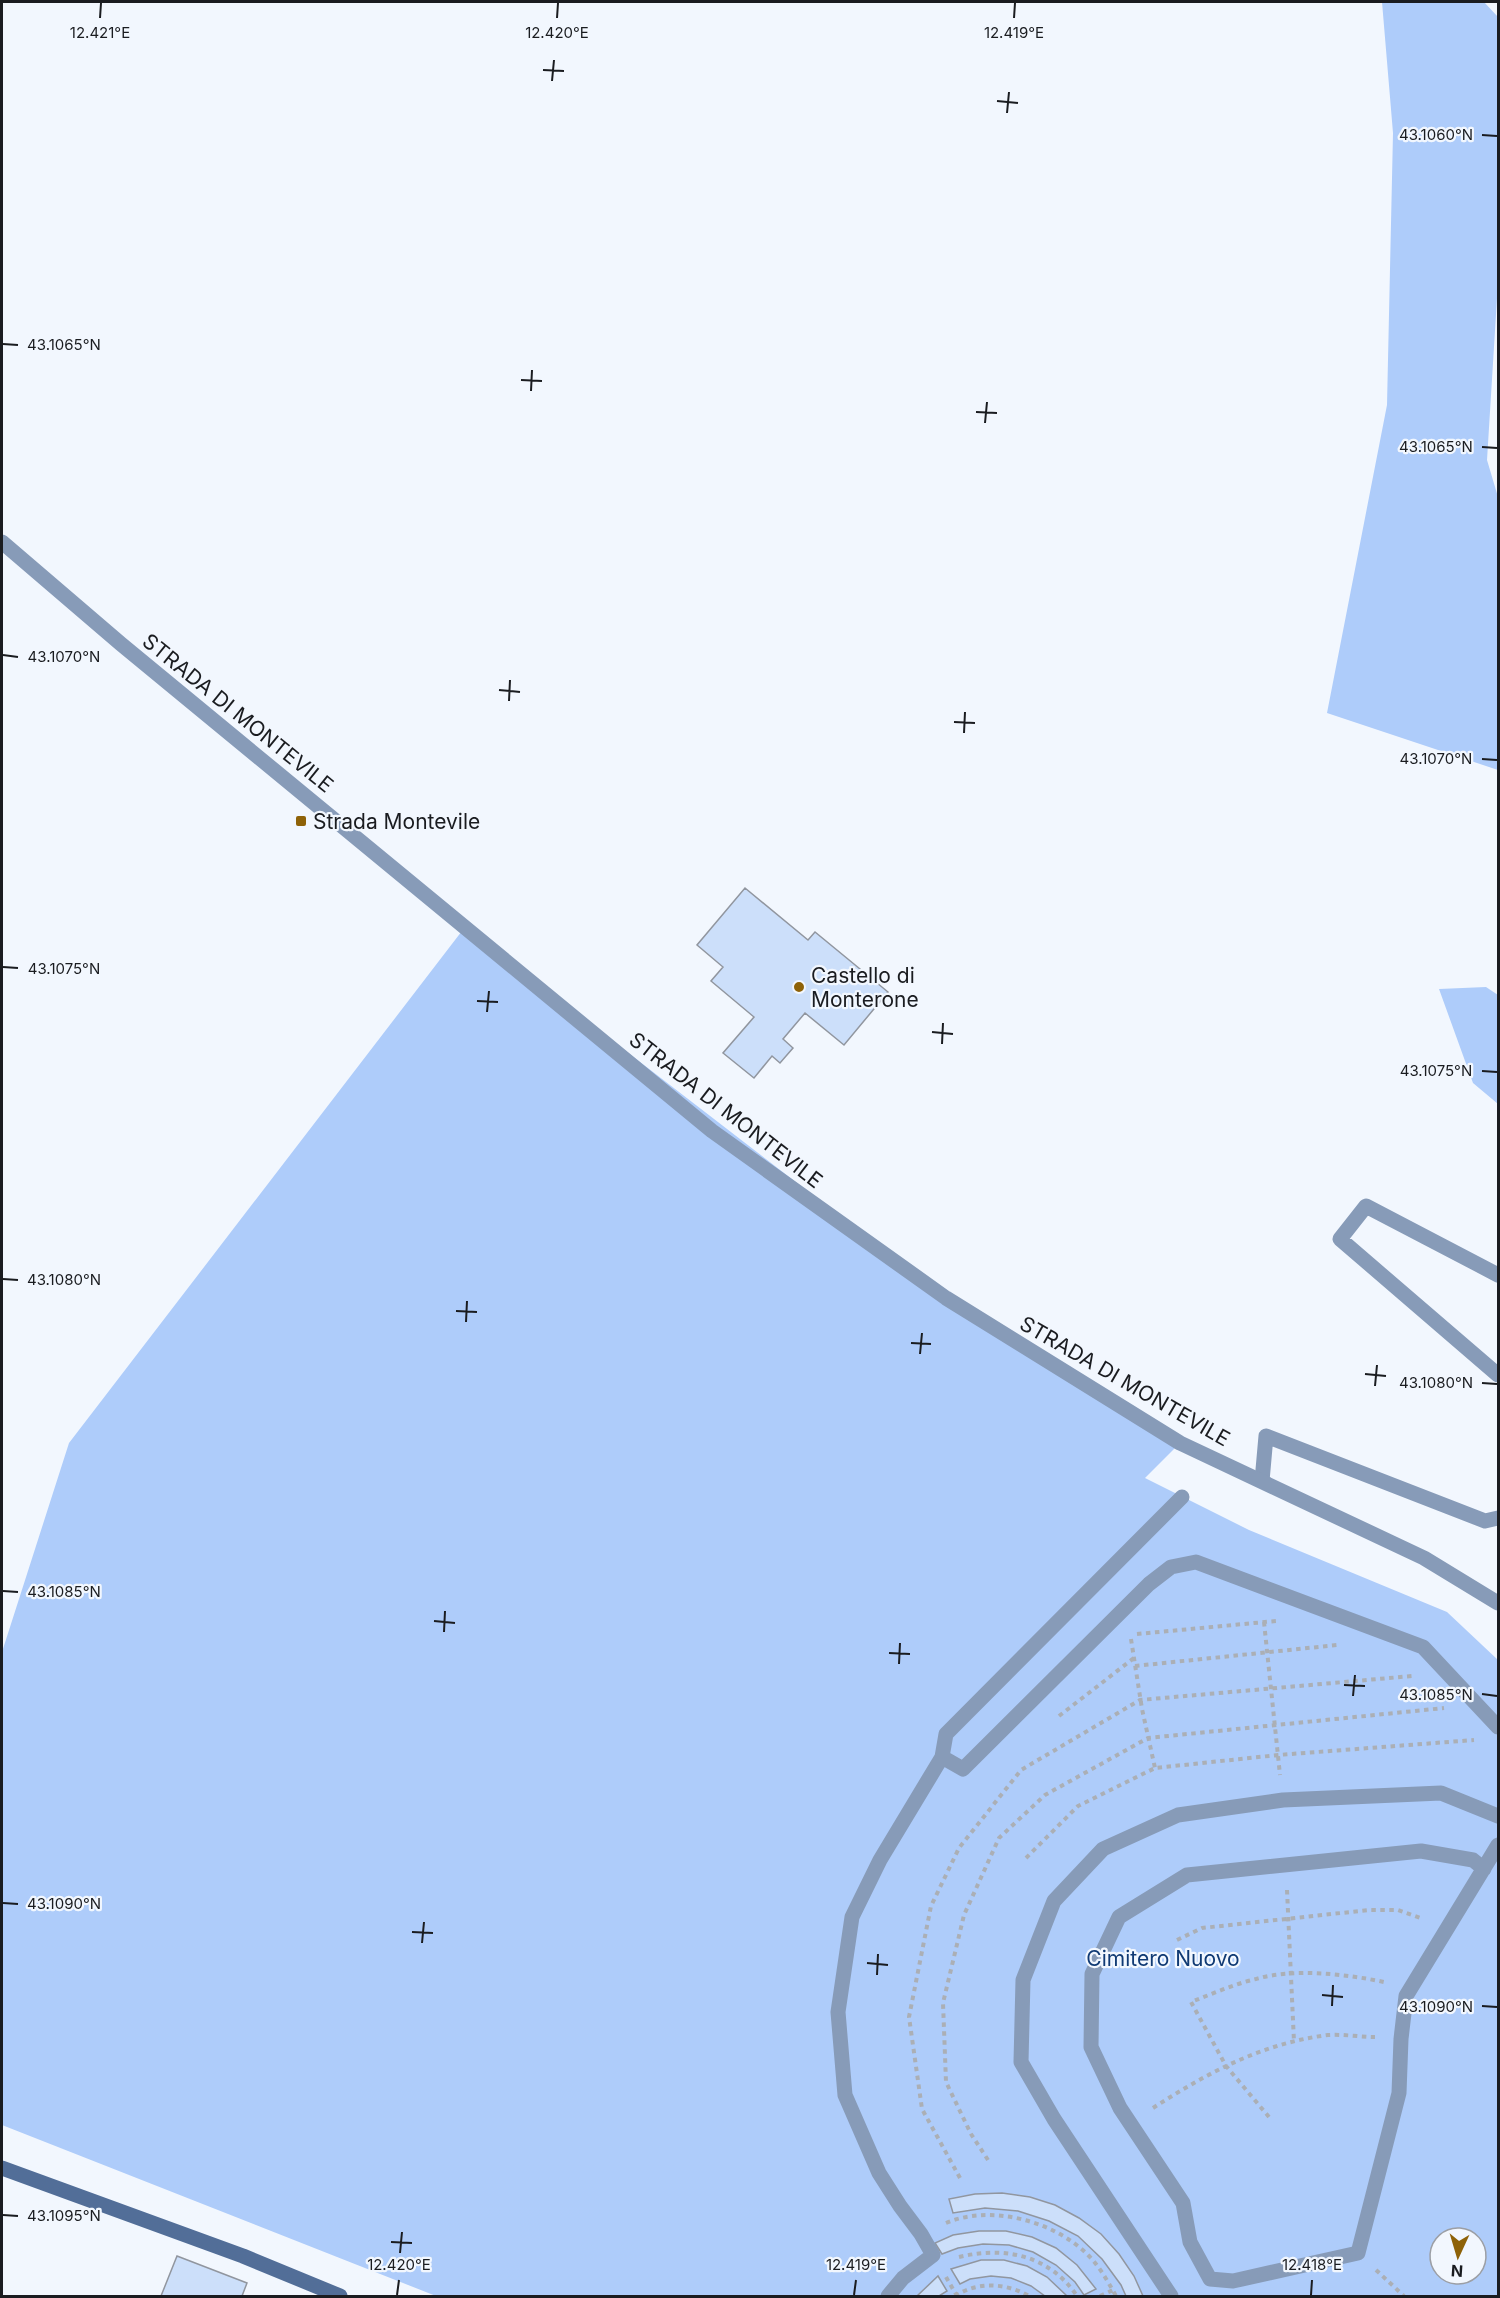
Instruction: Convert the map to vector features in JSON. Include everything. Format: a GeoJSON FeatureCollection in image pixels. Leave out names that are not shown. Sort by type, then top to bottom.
{"type":"FeatureCollection","features":[{"type":"Feature","properties":{"kind":"street","name":"STRADA DI MONTEVILE"},"geometry":{"type":"LineString","coordinates":[[2,542],[130,651],[712,1131],[946,1298],[1180,1443],[1424,1558],[1498,1603]]}},
{"type":"Feature","properties":{"kind":"street"},"geometry":{"type":"LineString","coordinates":[[1498,1275],[1366,1206],[1340,1239],[1498,1375]]}},
{"type":"Feature","properties":{"kind":"street"},"geometry":{"type":"LineString","coordinates":[[1262,1481],[1266,1436],[1485,1521],[1498,1518]]}},
{"type":"Feature","properties":{"kind":"street"},"geometry":{"type":"LineString","coordinates":[[888,2296],[903,2278],[933,2255],[879,2172],[845,2095],[838,2012],[852,1917],[880,1860],[942,1757],[946,1734],[1182,1497]]}},
{"type":"Feature","properties":{"kind":"street"},"geometry":{"type":"LineString","coordinates":[[942,1757],[963,1769],[1149,1584],[1171,1567],[1196,1562],[1423,1647],[1498,1727]]}},
{"type":"Feature","properties":{"kind":"street"},"geometry":{"type":"LineString","coordinates":[[1171,2296],[1054,2119],[1021,2062],[1023,1980],[1054,1901],[1103,1849],[1178,1815],[1282,1800],[1441,1793],[1498,1816]]}},
{"type":"Feature","properties":{"kind":"street"},"geometry":{"type":"LineString","coordinates":[[1484,1869],[1473,1860],[1421,1851],[1187,1875],[1119,1917],[1092,1974],[1091,2047],[1120,2108],[1183,2203],[1190,2242],[1210,2278],[1233,2281],[1358,2253],[1399,2093],[1401,2039],[1406,1996],[1447,1927],[1484,1869],[1498,1845]]}},
{"type":"Feature","properties":{"kind":"street"},"geometry":{"type":"LineString","coordinates":[[2,2168],[243,2256],[340,2296]]}},
{"type":"Feature","properties":{"kind":"path"},"geometry":{"type":"LineString","coordinates":[[1155,1768],[1142,1709],[1130,1635],[1285,1620]]}},
{"type":"Feature","properties":{"kind":"path"},"geometry":{"type":"LineString","coordinates":[[1264,1622],[1278,1755]]}},
{"type":"Feature","properties":{"kind":"path"},"geometry":{"type":"LineString","coordinates":[[1135,1666],[1345,1645]]}},
{"type":"Feature","properties":{"kind":"path"},"geometry":{"type":"LineString","coordinates":[[1059,1716],[1134,1658]]}},
{"type":"Feature","properties":{"kind":"path"},"geometry":{"type":"LineString","coordinates":[[1026,1858],[1078,1806],[1155,1768],[1278,1755],[1475,1740]]}},
{"type":"Feature","properties":{"kind":"path"},"geometry":{"type":"LineString","coordinates":[[1177,1940],[1202,1928],[1368,1910],[1398,1910],[1447,1927]]}},
{"type":"Feature","properties":{"kind":"path"},"geometry":{"type":"LineString","coordinates":[[1292,1974],[1294,2042]]}},
{"type":"Feature","properties":{"kind":"path"},"geometry":{"type":"LineString","coordinates":[[1269,2117],[1226,2066],[1191,2002],[1257,1978],[1292,1974],[1362,1977],[1411,1988]]}},
{"type":"Feature","properties":{"kind":"path"},"geometry":{"type":"LineString","coordinates":[[1129,2123],[1190,2084],[1248,2055],[1330,2035],[1401,2039]]}},
{"type":"Feature","properties":{"kind":"path"},"geometry":{"type":"LineString","coordinates":[[921,2234],[951,2221],[980,2216],[1009,2217],[1038,2224],[1064,2236],[1087,2254],[1106,2277],[1116,2296]]}},
{"type":"Feature","properties":{"kind":"path"},"geometry":{"type":"LineString","coordinates":[[955,2258],[980,2252],[1005,2252],[1029,2258],[1052,2270],[1070,2286],[1077,2296]]}},
{"type":"Feature","properties":{"kind":"path"},"geometry":{"type":"LineString","coordinates":[[1358,2253],[1404,2296]]}},
{"type":"Feature","properties":{"kind":"path"},"geometry":{"type":"LineString","coordinates":[[955,2296],[980,2286],[1000,2286],[1029,2296]]}},
{"type":"Feature","properties":{"kind":"path"},"geometry":{"type":"LineString","coordinates":[[1100,2296],[1113,2290]]}},
{"type":"Feature","properties":{"kind":"green space"},"geometry":{"type":"Polygon","coordinates":[[[1382,2],[1484,2],[1498,17],[1498,282],[1487,460],[1498,497],[1498,770],[1327,713],[1387,405],[1393,133],[1382,2]]]}},
{"type":"Feature","properties":{"kind":"green space","name":"Cimitero Nuovo"},"geometry":{"type":"Polygon","coordinates":[[[465,927],[946,1298],[1180,1443],[1145,1478],[1249,1530],[1447,1612],[1498,1660],[1498,2296],[436,2296],[2,2125],[2,1652],[69,1443],[465,927]]]}},
{"type":"Feature","properties":{"kind":"green space"},"geometry":{"type":"Polygon","coordinates":[[[1486,987],[1498,995],[1498,1104],[1473,1083],[1439,989],[1486,987]]]}},
{"type":"Feature","properties":{"kind":"building","name":"Castello di Monterone"},"geometry":{"type":"Polygon","coordinates":[[[745,888],[808,940],[815,932],[888,992],[844,1045],[805,1013],[783,1039],[793,1048],[780,1063],[772,1056],[754,1078],[723,1053],[754,1017],[711,981],[723,967],[697,945],[745,888]]]}},
{"type":"Feature","properties":{"kind":"building"},"geometry":{"type":"Polygon","coordinates":[[[1002,2193],[1030,2197],[1055,2205],[1079,2218],[1101,2234],[1134,2276],[1143,2296],[1126,2296],[1102,2259],[1078,2236],[1049,2221],[1018,2211],[985,2208],[953,2213],[949,2199],[975,2194],[1002,2193]]]}},
{"type":"Feature","properties":{"kind":"building"},"geometry":{"type":"Polygon","coordinates":[[[979,2231],[1006,2231],[1032,2237],[1056,2248],[1077,2265],[1096,2289],[1084,2295],[1075,2282],[1056,2265],[1033,2252],[1009,2245],[983,2244],[958,2248],[942,2254],[935,2243],[953,2235],[979,2231]]]}},
{"type":"Feature","properties":{"kind":"building"},"geometry":{"type":"Polygon","coordinates":[[[177,2256],[247,2283],[242,2296],[161,2296],[177,2256]]]}},
{"type":"Feature","properties":{"kind":"building"},"geometry":{"type":"Polygon","coordinates":[[[981,2260],[1004,2260],[1027,2266],[1047,2277],[1067,2296],[1045,2296],[1031,2286],[1011,2278],[991,2276],[970,2279],[960,2284],[951,2269],[981,2260]]]}},
{"type":"Feature","properties":{"kind":"building"},"geometry":{"type":"Polygon","coordinates":[[[938,2276],[947,2291],[939,2296],[917,2296],[938,2276]]]}},
{"type":"Feature","properties":{"kind":"place","name":"Strada Montevile"},"geometry":{"type":"Point","coordinates":[301,821]}},
{"type":"Feature","properties":{"kind":"place","name":"Castello di Monterone"},"geometry":{"type":"Point","coordinates":[799,987]}}]}
